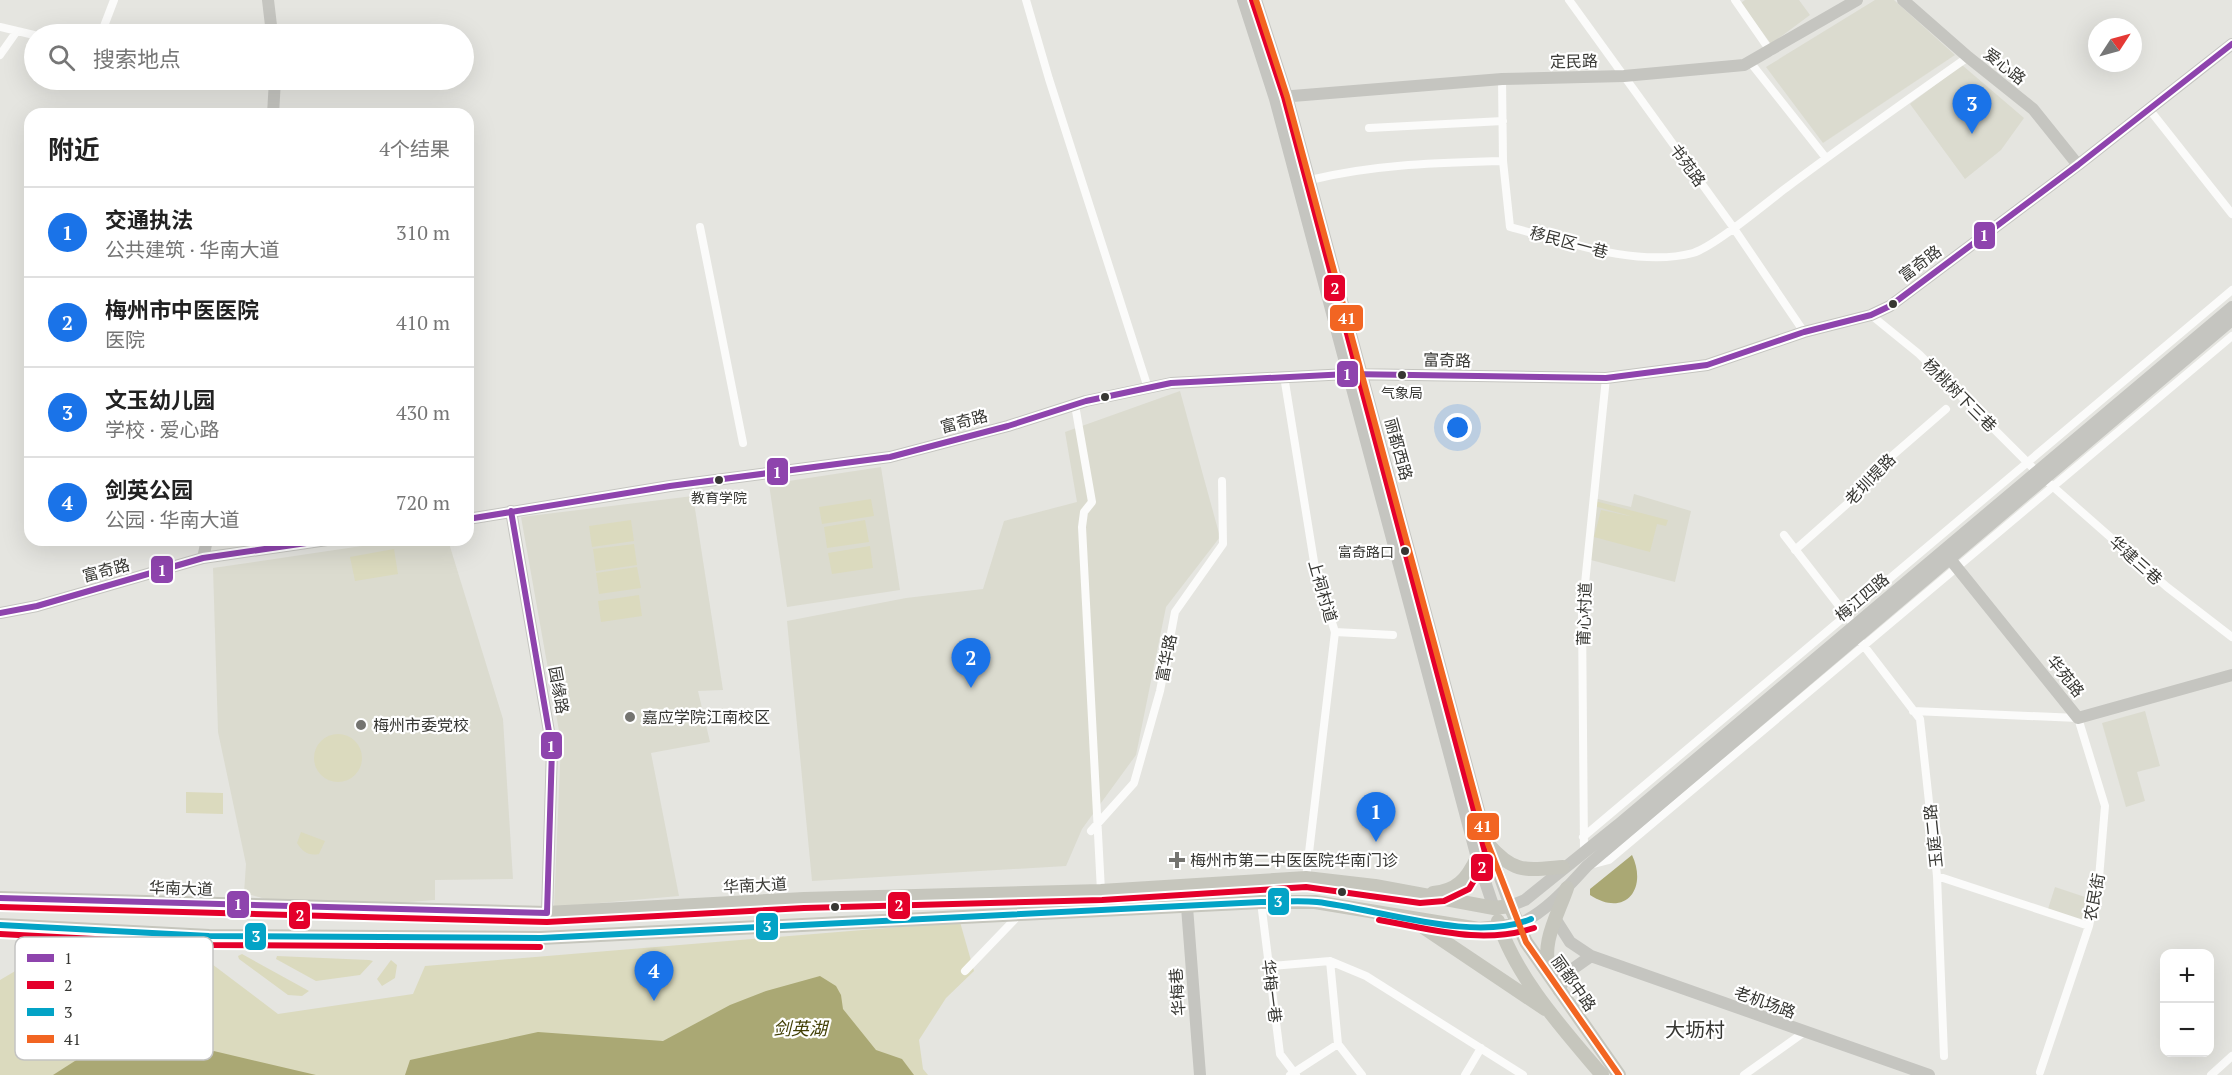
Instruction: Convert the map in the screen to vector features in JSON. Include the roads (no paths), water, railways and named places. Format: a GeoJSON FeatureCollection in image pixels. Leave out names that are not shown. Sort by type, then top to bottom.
{"type":"FeatureCollection","features":[{"type":"Feature","properties":{"kind":"main road"},"geometry":{"type":"LineString","coordinates":[[1488,844],[1511,866],[1531,870],[1563,867]]}},
{"type":"Feature","properties":{"kind":"main road"},"geometry":{"type":"LineString","coordinates":[[1419,894],[1441,892],[1464,882],[1477,858]]}},
{"type":"Feature","properties":{"kind":"main road","name":"华南大道"},"geometry":{"type":"LineString","coordinates":[[0,898],[547,913],[804,899],[1101,891],[1306,878],[1419,894],[1494,908],[1509,906]]}},
{"type":"Feature","properties":{"kind":"main road"},"geometry":{"type":"LineString","coordinates":[[1559,991],[1546,955],[1548,940],[1567,888]]}},
{"type":"Feature","properties":{"kind":"main road"},"geometry":{"type":"LineString","coordinates":[[1040,892],[1043,915]]}},
{"type":"Feature","properties":{"kind":"main road"},"geometry":{"type":"LineString","coordinates":[[0,926],[209,936],[541,938],[1187,908],[1261,902],[1315,902],[1479,929],[1517,925]]}},
{"type":"Feature","properties":{"kind":"main road","name":"丽都中路"},"geometry":{"type":"LineString","coordinates":[[1509,906],[1517,925],[1559,991],[1619,1075]]}},
{"type":"Feature","properties":{"kind":"main road"},"geometry":{"type":"LineString","coordinates":[[1494,908],[1506,943],[1550,1013],[1602,1075]]}},
{"type":"Feature","properties":{"kind":"main road"},"geometry":{"type":"LineString","coordinates":[[1405,915],[1550,1013]]}},
{"type":"Feature","properties":{"kind":"street"},"geometry":{"type":"LineString","coordinates":[[105,24],[114,0]]}},
{"type":"Feature","properties":{"kind":"street"},"geometry":{"type":"LineString","coordinates":[[268,0],[271,24]]}},
{"type":"Feature","properties":{"kind":"street"},"geometry":{"type":"LineString","coordinates":[[1026,0],[1148,388]]}},
{"type":"Feature","properties":{"kind":"street","name":"丽都西路"},"geometry":{"type":"LineString","coordinates":[[1243,0],[1310,180],[1488,844],[1509,906]]}},
{"type":"Feature","properties":{"kind":"street","name":"丽都西路"},"geometry":{"type":"LineString","coordinates":[[1256,0],[1348,374],[1477,858],[1494,908]]}},
{"type":"Feature","properties":{"kind":"street","name":"书苑路"},"geometry":{"type":"LineString","coordinates":[[1569,0],[1733,228],[1804,332]]}},
{"type":"Feature","properties":{"kind":"street"},"geometry":{"type":"LineString","coordinates":[[1736,0],[1771,52]]}},
{"type":"Feature","properties":{"kind":"street","name":"定民路"},"geometry":{"type":"LineString","coordinates":[[1281,97],[1502,79],[1624,76],[1744,65],[1771,52],[1857,0]]}},
{"type":"Feature","properties":{"kind":"street","name":"爱心路"},"geometry":{"type":"LineString","coordinates":[[1903,0],[1968,57],[2033,109],[2078,165]]}},
{"type":"Feature","properties":{"kind":"street"},"geometry":{"type":"LineString","coordinates":[[0,27],[24,32]]}},
{"type":"Feature","properties":{"kind":"street"},"geometry":{"type":"LineString","coordinates":[[0,55],[17,31]]}},
{"type":"Feature","properties":{"kind":"street","name":"富奇路"},"geometry":{"type":"LineString","coordinates":[[474,518],[670,486],[890,457],[1008,426],[1074,405],[1170,383],[1348,374],[1606,378],[1707,365],[1804,332],[1870,315],[1890,306],[2078,165],[2232,44]]}},
{"type":"Feature","properties":{"kind":"street"},"geometry":{"type":"LineString","coordinates":[[1733,228],[1826,158],[1968,57]]}},
{"type":"Feature","properties":{"kind":"street"},"geometry":{"type":"LineString","coordinates":[[1750,62],[1826,158]]}},
{"type":"Feature","properties":{"kind":"street","name":"移民区一巷"},"geometry":{"type":"LineString","coordinates":[[1502,79],[1503,160],[1510,227],[1613,254],[1648,257],[1694,253],[1733,228]]}},
{"type":"Feature","properties":{"kind":"street"},"geometry":{"type":"LineString","coordinates":[[273,108],[274,90]]}},
{"type":"Feature","properties":{"kind":"street"},"geometry":{"type":"LineString","coordinates":[[2149,109],[2232,214]]}},
{"type":"Feature","properties":{"kind":"street"},"geometry":{"type":"LineString","coordinates":[[1369,128],[1503,121]]}},
{"type":"Feature","properties":{"kind":"street"},"geometry":{"type":"LineString","coordinates":[[1310,180],[1352,170],[1390,165],[1503,160]]}},
{"type":"Feature","properties":{"kind":"street"},"geometry":{"type":"LineString","coordinates":[[700,227],[743,442]]}},
{"type":"Feature","properties":{"kind":"street"},"geometry":{"type":"LineString","coordinates":[[1583,837],[2232,290]]}},
{"type":"Feature","properties":{"kind":"street","name":"梅江四路"},"geometry":{"type":"LineString","coordinates":[[1509,906],[1525,900],[1584,850],[1618,825],[2232,307]]}},
{"type":"Feature","properties":{"kind":"street","name":"杨桃树下三巷"},"geometry":{"type":"LineString","coordinates":[[1870,315],[1919,354],[2045,479]]}},
{"type":"Feature","properties":{"kind":"street","name":"梅江四路"},"geometry":{"type":"LineString","coordinates":[[1517,925],[1531,919],[1567,888],[1587,866],[2232,321]]}},
{"type":"Feature","properties":{"kind":"street"},"geometry":{"type":"LineString","coordinates":[[1587,866],[1609,860],[2232,336]]}},
{"type":"Feature","properties":{"kind":"street","name":"上祠村道"},"geometry":{"type":"LineString","coordinates":[[1284,376],[1314,568],[1335,632],[1306,878]]}},
{"type":"Feature","properties":{"kind":"street","name":"莆心村道"},"geometry":{"type":"LineString","coordinates":[[1584,850],[1582,614],[1606,378]]}},
{"type":"Feature","properties":{"kind":"street"},"geometry":{"type":"LineString","coordinates":[[1074,405],[1092,502],[1084,512],[1082,527],[1101,891]]}},
{"type":"Feature","properties":{"kind":"street","name":"老圳堤路"},"geometry":{"type":"LineString","coordinates":[[1795,550],[1874,481],[1893,455],[1946,409]]}},
{"type":"Feature","properties":{"kind":"street","name":"华建三巷"},"geometry":{"type":"LineString","coordinates":[[2045,479],[2167,587],[2232,637]]}},
{"type":"Feature","properties":{"kind":"street","name":"富华路"},"geometry":{"type":"LineString","coordinates":[[1091,831],[1134,783],[1160,691],[1175,612],[1223,544],[1222,481]]}},
{"type":"Feature","properties":{"kind":"street","name":"园缘路"},"geometry":{"type":"LineString","coordinates":[[511,512],[552,749],[547,913]]}},
{"type":"Feature","properties":{"kind":"street","name":"玉庭二路"},"geometry":{"type":"LineString","coordinates":[[1784,535],[1920,719],[1937,876],[1944,1056]]}},
{"type":"Feature","properties":{"kind":"street"},"geometry":{"type":"LineString","coordinates":[[203,558],[206,546]]}},
{"type":"Feature","properties":{"kind":"street","name":"富奇路"},"geometry":{"type":"LineString","coordinates":[[0,613],[37,606],[203,558],[286,546]]}},
{"type":"Feature","properties":{"kind":"street","name":"华苑路"},"geometry":{"type":"LineString","coordinates":[[1950,559],[2078,718],[2232,675]]}},
{"type":"Feature","properties":{"kind":"street"},"geometry":{"type":"LineString","coordinates":[[1335,632],[1393,635]]}},
{"type":"Feature","properties":{"kind":"street"},"geometry":{"type":"LineString","coordinates":[[1913,711],[2078,718]]}},
{"type":"Feature","properties":{"kind":"street","name":"农民街"},"geometry":{"type":"LineString","coordinates":[[2040,1072],[2089,926],[2099,878],[2105,806],[2078,718]]}},
{"type":"Feature","properties":{"kind":"street"},"geometry":{"type":"LineString","coordinates":[[1937,876],[2089,926]]}},
{"type":"Feature","properties":{"kind":"street","name":"华梅一巷"},"geometry":{"type":"LineString","coordinates":[[1261,902],[1280,1054],[1293,1074]]}},
{"type":"Feature","properties":{"kind":"street","name":"华梅巷"},"geometry":{"type":"LineString","coordinates":[[1187,908],[1200,1075]]}},
{"type":"Feature","properties":{"kind":"street"},"geometry":{"type":"LineString","coordinates":[[964,971],[1018,916]]}},
{"type":"Feature","properties":{"kind":"street","name":"老机场路"},"geometry":{"type":"LineString","coordinates":[[1556,920],[1570,942],[1592,956],[1803,1033],[1929,1075]]}},
{"type":"Feature","properties":{"kind":"street"},"geometry":{"type":"LineString","coordinates":[[1559,991],[1567,973],[1592,956]]}},
{"type":"Feature","properties":{"kind":"street"},"geometry":{"type":"LineString","coordinates":[[1272,966],[1330,961],[1366,975],[1523,1075]]}},
{"type":"Feature","properties":{"kind":"street"},"geometry":{"type":"LineString","coordinates":[[1330,961],[1338,1044],[1362,1075]]}},
{"type":"Feature","properties":{"kind":"street"},"geometry":{"type":"LineString","coordinates":[[1744,1075],[1803,1033]]}},
{"type":"Feature","properties":{"kind":"street"},"geometry":{"type":"LineString","coordinates":[[1293,1074],[1338,1044]]}},
{"type":"Feature","properties":{"kind":"street"},"geometry":{"type":"LineString","coordinates":[[1465,1075],[1481,1048]]}},
{"type":"Feature","properties":{"kind":"street"},"geometry":{"type":"LineString","coordinates":[[2211,1075],[2232,1056]]}},
{"type":"Feature","properties":{"kind":"water"},"geometry":{"type":"Polygon","coordinates":[[[1632,855],[1637,879],[1635,889],[1630,896],[1614,903],[1590,895],[1590,889],[1632,855]]]}},
{"type":"Feature","properties":{"kind":"water","name":"剑英湖"},"geometry":{"type":"Polygon","coordinates":[[[820,976],[836,986],[841,995],[843,1009],[876,1050],[902,1059],[914,1075],[405,1075],[410,1060],[538,1032],[663,1041],[730,1005],[766,991],[820,976]]]}},
{"type":"Feature","properties":{"kind":"water"},"geometry":{"type":"Polygon","coordinates":[[[213,1051],[316,1075],[53,1075],[76,1060],[213,1060],[213,1051]]]}},
{"type":"Feature","properties":{"kind":"place","name":"文玉幼儿园"},"geometry":{"type":"Point","coordinates":[1972,134]}},
{"type":"Feature","properties":{"kind":"place","name":"气象局"},"geometry":{"type":"Point","coordinates":[1402,375]}},
{"type":"Feature","properties":{"kind":"place","name":"教育学院"},"geometry":{"type":"Point","coordinates":[719,480]}},
{"type":"Feature","properties":{"kind":"place","name":"富奇路口"},"geometry":{"type":"Point","coordinates":[1405,551]}},
{"type":"Feature","properties":{"kind":"place","name":"梅州市中医医院"},"geometry":{"type":"Point","coordinates":[971,688]}},
{"type":"Feature","properties":{"kind":"place","name":"嘉应学院江南校区"},"geometry":{"type":"Point","coordinates":[630,717]}},
{"type":"Feature","properties":{"kind":"place","name":"梅州市委党校"},"geometry":{"type":"Point","coordinates":[361,725]}},
{"type":"Feature","properties":{"kind":"place","name":"交通执法"},"geometry":{"type":"Point","coordinates":[1376,842]}},
{"type":"Feature","properties":{"kind":"place","name":"梅州市第二中医医院华南门诊"},"geometry":{"type":"Point","coordinates":[1177,860]}},
{"type":"Feature","properties":{"kind":"place","name":"剑英公园"},"geometry":{"type":"Point","coordinates":[654,1001]}},
{"type":"Feature","properties":{"kind":"district","name":"大坜村"},"geometry":{"type":"Point","coordinates":[1695,1030]}}]}
